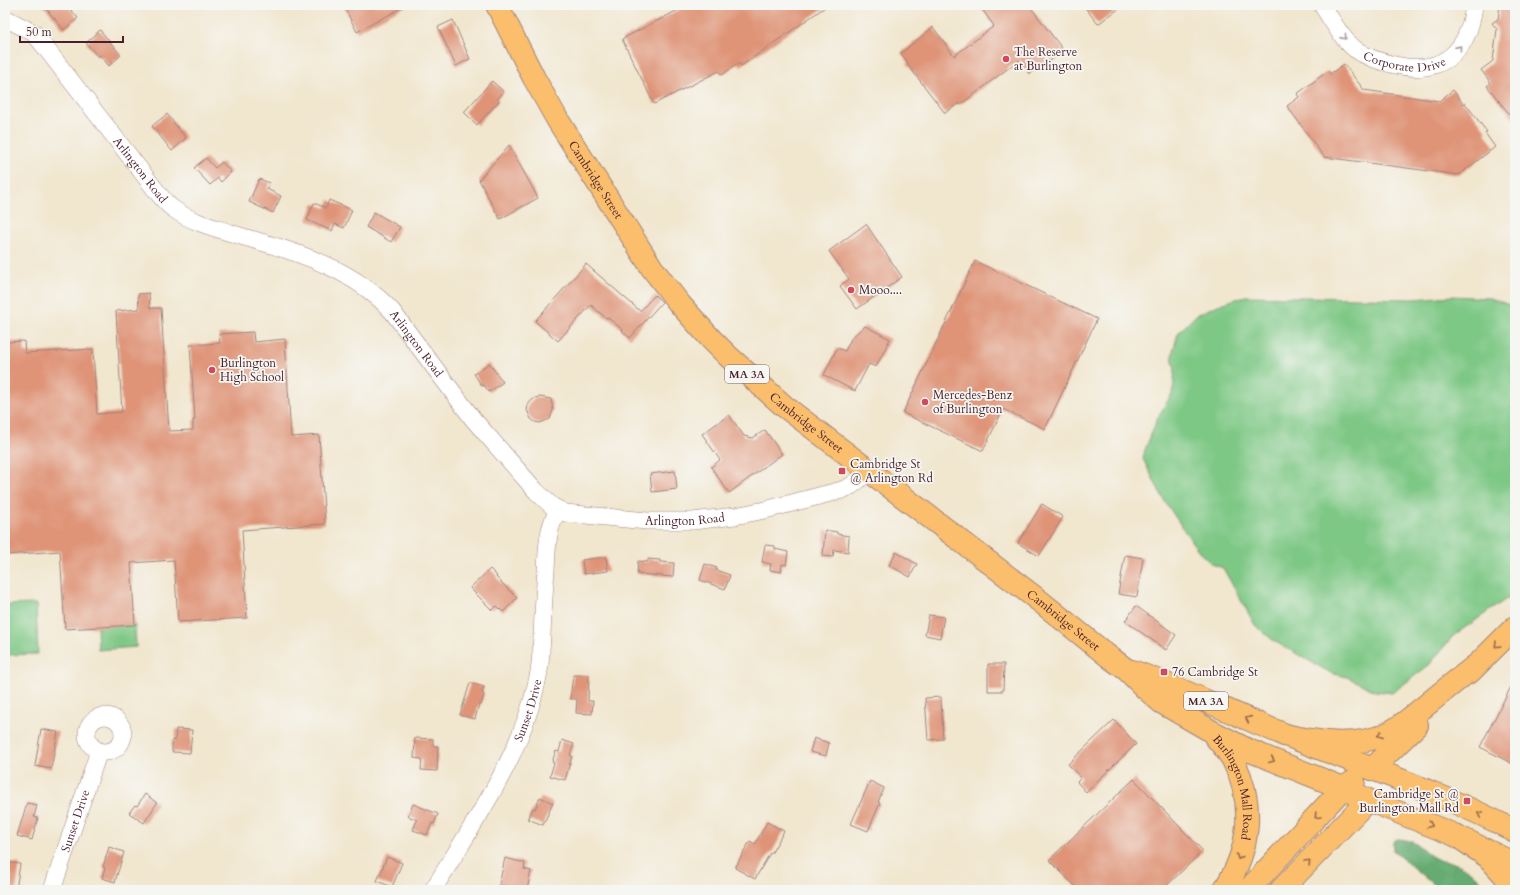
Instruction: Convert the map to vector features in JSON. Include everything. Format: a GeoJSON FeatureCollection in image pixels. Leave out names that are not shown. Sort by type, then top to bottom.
{"type":"FeatureCollection","features":[{"type":"Feature","properties":{"kind":"main road","name":"Cambridge Street"},"geometry":{"type":"LineString","coordinates":[[497,5],[534,78],[557,119],[660,280],[706,334],[748,375],[784,406],[1041,602],[1127,670],[1161,702],[1211,731],[1248,750],[1457,836],[1515,864]]}},
{"type":"Feature","properties":{"kind":"main road"},"geometry":{"type":"LineString","coordinates":[[1248,890],[1343,788],[1372,769],[1515,628]]}},
{"type":"Feature","properties":{"kind":"main road"},"geometry":{"type":"LineString","coordinates":[[1284,735],[1326,742],[1348,742],[1368,740],[1385,734],[1401,725],[1479,663]]}},
{"type":"Feature","properties":{"kind":"main road","name":"Cambridge Street"},"geometry":{"type":"LineString","coordinates":[[1127,670],[1178,688],[1284,735],[1463,806],[1515,831]]}},
{"type":"Feature","properties":{"kind":"main road","name":"Burlington Mall Road"},"geometry":{"type":"LineString","coordinates":[[1211,731],[1232,759],[1244,786],[1248,814],[1246,838],[1237,865],[1224,890]]}},
{"type":"Feature","properties":{"kind":"main road"},"geometry":{"type":"LineString","coordinates":[[1281,890],[1368,800],[1372,769]]}},
{"type":"Feature","properties":{"kind":"main road"},"geometry":{"type":"LineString","coordinates":[[1457,836],[1488,857],[1515,887]]}},
{"type":"Feature","properties":{"kind":"street","name":"Corporate Drive"},"geometry":{"type":"LineString","coordinates":[[1322,5],[1343,36],[1356,50],[1384,63],[1414,68],[1436,64],[1455,52],[1468,33],[1472,22],[1474,5]]}},
{"type":"Feature","properties":{"kind":"street","name":"Arlington Road"},"geometry":{"type":"LineString","coordinates":[[5,18],[34,33],[153,186],[174,210],[187,218],[205,225],[287,250],[320,262],[364,285],[382,300],[392,311],[473,419],[536,491],[558,510],[572,514],[647,521],[694,521],[713,519],[765,510],[840,491],[851,486],[870,472]]}},
{"type":"Feature","properties":{"kind":"street","name":"Sunset Drive"},"geometry":{"type":"LineString","coordinates":[[433,890],[491,795],[514,751],[527,717],[533,698],[540,664],[549,536],[553,519],[558,510]]}},
{"type":"Feature","properties":{"kind":"street","name":"Sunset Drive"},"geometry":{"type":"LineString","coordinates":[[52,890],[100,751]]}},
{"type":"Feature","properties":{"kind":"green space"},"geometry":{"type":"Polygon","coordinates":[[[1245,296],[1414,299],[1452,296],[1490,298],[1515,307],[1515,593],[1453,636],[1429,665],[1392,693],[1375,691],[1347,677],[1331,673],[1274,641],[1255,625],[1223,568],[1212,564],[1202,555],[1192,542],[1164,500],[1143,459],[1158,417],[1173,392],[1175,369],[1172,356],[1178,333],[1196,315],[1218,305],[1245,296]]]}},
{"type":"Feature","properties":{"kind":"green space"},"geometry":{"type":"Polygon","coordinates":[[[36,604],[38,654],[5,655],[5,605],[36,604]]]}},
{"type":"Feature","properties":{"kind":"green space"},"geometry":{"type":"Polygon","coordinates":[[[135,625],[136,647],[98,650],[97,627],[135,625]]]}},
{"type":"Feature","properties":{"kind":"green space"},"geometry":{"type":"Polygon","coordinates":[[[1397,839],[1417,844],[1433,857],[1441,861],[1454,863],[1464,868],[1477,878],[1488,890],[1440,890],[1393,851],[1393,842],[1397,839]]]}},
{"type":"Feature","properties":{"kind":"building"},"geometry":{"type":"Polygon","coordinates":[[[43,5],[67,5],[78,18],[64,30],[43,5]]]}},
{"type":"Feature","properties":{"kind":"building"},"geometry":{"type":"Polygon","coordinates":[[[343,5],[407,5],[357,32],[343,5]]]}},
{"type":"Feature","properties":{"kind":"building"},"geometry":{"type":"Polygon","coordinates":[[[678,5],[828,5],[741,66],[739,63],[722,75],[719,71],[654,104],[622,39],[680,9],[678,5]]]}},
{"type":"Feature","properties":{"kind":"building","name":"The Reserve at Burlington"},"geometry":{"type":"Polygon","coordinates":[[[979,5],[1029,5],[1064,51],[1029,74],[1019,60],[960,105],[959,103],[945,113],[907,64],[908,63],[901,53],[933,27],[954,56],[994,26],[979,5]]]}},
{"type":"Feature","properties":{"kind":"building","name":"The Reserve at Burlington"},"geometry":{"type":"Polygon","coordinates":[[[1083,5],[1124,5],[1098,24],[1083,5]]]}},
{"type":"Feature","properties":{"kind":"building"},"geometry":{"type":"Polygon","coordinates":[[[1500,5],[1515,5],[1515,121],[1487,86],[1491,83],[1481,70],[1493,61],[1497,29],[1492,23],[1498,19],[1500,5]]]}},
{"type":"Feature","properties":{"kind":"building"},"geometry":{"type":"Polygon","coordinates":[[[453,20],[470,59],[456,66],[438,27],[453,20]]]}},
{"type":"Feature","properties":{"kind":"building"},"geometry":{"type":"Polygon","coordinates":[[[100,30],[121,55],[109,66],[100,55],[98,57],[86,43],[100,30]]]}},
{"type":"Feature","properties":{"kind":"building"},"geometry":{"type":"Polygon","coordinates":[[[1344,64],[1364,90],[1439,101],[1453,90],[1487,132],[1485,133],[1495,147],[1459,175],[1324,157],[1287,106],[1299,97],[1297,94],[1328,71],[1330,74],[1344,64]]]}},
{"type":"Feature","properties":{"kind":"building"},"geometry":{"type":"Polygon","coordinates":[[[492,81],[504,92],[497,99],[499,101],[477,125],[464,112],[492,81]]]}},
{"type":"Feature","properties":{"kind":"building"},"geometry":{"type":"Polygon","coordinates":[[[167,114],[186,138],[172,151],[152,126],[167,114]]]}},
{"type":"Feature","properties":{"kind":"building"},"geometry":{"type":"Polygon","coordinates":[[[509,145],[538,198],[500,219],[479,180],[509,145]]]}},
{"type":"Feature","properties":{"kind":"building"},"geometry":{"type":"Polygon","coordinates":[[[206,158],[215,168],[222,162],[231,172],[221,182],[218,178],[210,185],[194,168],[206,158]]]}},
{"type":"Feature","properties":{"kind":"building"},"geometry":{"type":"Polygon","coordinates":[[[259,179],[270,183],[267,189],[281,196],[273,213],[249,202],[259,179]]]}},
{"type":"Feature","properties":{"kind":"building"},"geometry":{"type":"Polygon","coordinates":[[[329,200],[352,210],[344,228],[335,224],[332,231],[307,220],[314,203],[326,208],[329,200]]]}},
{"type":"Feature","properties":{"kind":"building"},"geometry":{"type":"Polygon","coordinates":[[[374,212],[400,227],[391,242],[366,227],[374,212]]]}},
{"type":"Feature","properties":{"kind":"building"},"geometry":{"type":"Polygon","coordinates":[[[866,224],[902,277],[857,309],[840,286],[849,279],[829,251],[866,224]]]}},
{"type":"Feature","properties":{"kind":"building"},"geometry":{"type":"Polygon","coordinates":[[[975,261],[1097,319],[1045,429],[1003,409],[983,451],[903,413],[975,261]]]}},
{"type":"Feature","properties":{"kind":"building"},"geometry":{"type":"Polygon","coordinates":[[[586,264],[640,311],[655,295],[662,302],[630,338],[622,331],[623,330],[591,305],[558,341],[535,321],[586,264]]]}},
{"type":"Feature","properties":{"kind":"building"},"geometry":{"type":"Polygon","coordinates":[[[149,293],[150,308],[161,308],[169,431],[193,430],[193,420],[195,420],[190,345],[220,343],[219,334],[253,332],[254,342],[285,339],[291,437],[319,435],[325,524],[242,530],[247,618],[178,622],[174,560],[131,563],[135,625],[65,629],[60,551],[5,555],[5,342],[24,341],[25,353],[93,349],[97,414],[122,412],[116,311],[139,309],[138,294],[149,293]]]}},
{"type":"Feature","properties":{"kind":"building"},"geometry":{"type":"Polygon","coordinates":[[[865,326],[890,339],[876,367],[869,364],[855,391],[824,375],[837,348],[845,351],[852,337],[865,326]]]}},
{"type":"Feature","properties":{"kind":"building"},"geometry":{"type":"Polygon","coordinates":[[[489,363],[503,382],[489,392],[484,385],[482,386],[474,374],[489,363]]]}},
{"type":"Feature","properties":{"kind":"building"},"geometry":{"type":"Polygon","coordinates":[[[540,397],[551,399],[553,410],[550,419],[540,423],[531,419],[527,410],[531,401],[540,397]]]}},
{"type":"Feature","properties":{"kind":"building"},"geometry":{"type":"Polygon","coordinates":[[[729,415],[744,436],[753,438],[765,430],[782,454],[729,493],[711,467],[720,460],[702,434],[729,415]]]}},
{"type":"Feature","properties":{"kind":"building"},"geometry":{"type":"Polygon","coordinates":[[[675,471],[677,489],[652,492],[650,474],[675,471]]]}},
{"type":"Feature","properties":{"kind":"building"},"geometry":{"type":"Polygon","coordinates":[[[1042,504],[1063,517],[1039,556],[1018,543],[1042,504]]]}},
{"type":"Feature","properties":{"kind":"building"},"geometry":{"type":"Polygon","coordinates":[[[825,530],[849,536],[848,552],[834,550],[833,557],[823,556],[825,530]]]}},
{"type":"Feature","properties":{"kind":"building"},"geometry":{"type":"Polygon","coordinates":[[[765,545],[775,546],[775,549],[788,552],[786,565],[782,564],[781,572],[770,570],[771,564],[762,562],[765,545]]]}},
{"type":"Feature","properties":{"kind":"building"},"geometry":{"type":"Polygon","coordinates":[[[896,552],[917,564],[910,577],[889,565],[896,552]]]}},
{"type":"Feature","properties":{"kind":"building"},"geometry":{"type":"Polygon","coordinates":[[[1125,555],[1143,558],[1137,597],[1118,594],[1125,555]]]}},
{"type":"Feature","properties":{"kind":"building"},"geometry":{"type":"Polygon","coordinates":[[[606,557],[608,571],[584,574],[582,560],[606,557]]]}},
{"type":"Feature","properties":{"kind":"building"},"geometry":{"type":"Polygon","coordinates":[[[648,559],[674,563],[673,577],[637,574],[638,561],[648,562],[648,559]]]}},
{"type":"Feature","properties":{"kind":"building"},"geometry":{"type":"Polygon","coordinates":[[[705,564],[730,575],[725,589],[700,580],[705,564]]]}},
{"type":"Feature","properties":{"kind":"building"},"geometry":{"type":"Polygon","coordinates":[[[490,569],[517,598],[503,612],[497,606],[492,610],[470,588],[490,569]]]}},
{"type":"Feature","properties":{"kind":"building"},"geometry":{"type":"Polygon","coordinates":[[[1136,606],[1176,635],[1166,650],[1125,621],[1136,606]]]}},
{"type":"Feature","properties":{"kind":"building"},"geometry":{"type":"Polygon","coordinates":[[[929,615],[944,617],[940,638],[925,635],[929,615]]]}},
{"type":"Feature","properties":{"kind":"building"},"geometry":{"type":"Polygon","coordinates":[[[988,664],[1004,664],[1003,691],[988,691],[988,664]]]}},
{"type":"Feature","properties":{"kind":"building"},"geometry":{"type":"Polygon","coordinates":[[[573,675],[589,675],[588,701],[593,701],[592,714],[576,713],[577,699],[570,699],[573,675]]]}},
{"type":"Feature","properties":{"kind":"building"},"geometry":{"type":"Polygon","coordinates":[[[1515,679],[1515,765],[1480,747],[1515,679]]]}},
{"type":"Feature","properties":{"kind":"building"},"geometry":{"type":"Polygon","coordinates":[[[470,683],[484,687],[481,705],[479,704],[475,719],[460,715],[470,683]]]}},
{"type":"Feature","properties":{"kind":"building"},"geometry":{"type":"Polygon","coordinates":[[[941,697],[943,739],[928,740],[925,698],[941,697]]]}},
{"type":"Feature","properties":{"kind":"building"},"geometry":{"type":"Polygon","coordinates":[[[1114,720],[1136,744],[1086,792],[1077,782],[1081,778],[1068,764],[1114,720]]]}},
{"type":"Feature","properties":{"kind":"building"},"geometry":{"type":"Polygon","coordinates":[[[41,729],[58,732],[51,769],[35,766],[41,729]]]}},
{"type":"Feature","properties":{"kind":"building"},"geometry":{"type":"Polygon","coordinates":[[[176,729],[192,730],[190,753],[172,752],[172,740],[175,741],[176,729]]]}},
{"type":"Feature","properties":{"kind":"building"},"geometry":{"type":"Polygon","coordinates":[[[415,738],[433,739],[433,746],[438,746],[437,771],[421,770],[422,759],[414,758],[415,738]]]}},
{"type":"Feature","properties":{"kind":"building"},"geometry":{"type":"Polygon","coordinates":[[[814,738],[829,743],[826,756],[810,752],[814,738]]]}},
{"type":"Feature","properties":{"kind":"building"},"geometry":{"type":"Polygon","coordinates":[[[562,740],[574,744],[570,755],[572,756],[565,780],[550,776],[554,763],[552,762],[556,751],[559,752],[562,740]]]}},
{"type":"Feature","properties":{"kind":"building"},"geometry":{"type":"Polygon","coordinates":[[[1134,779],[1203,851],[1162,890],[1079,890],[1049,860],[1134,779]]]}},
{"type":"Feature","properties":{"kind":"building"},"geometry":{"type":"Polygon","coordinates":[[[870,781],[884,788],[878,802],[880,803],[868,831],[851,824],[870,781]]]}},
{"type":"Feature","properties":{"kind":"building"},"geometry":{"type":"Polygon","coordinates":[[[145,794],[157,803],[144,823],[129,813],[135,805],[137,806],[145,794]]]}},
{"type":"Feature","properties":{"kind":"building"},"geometry":{"type":"Polygon","coordinates":[[[540,797],[553,803],[543,825],[528,819],[533,808],[535,809],[540,797]]]}},
{"type":"Feature","properties":{"kind":"building"},"geometry":{"type":"Polygon","coordinates":[[[27,803],[37,805],[34,817],[38,818],[32,840],[17,836],[27,803]]]}},
{"type":"Feature","properties":{"kind":"building"},"geometry":{"type":"Polygon","coordinates":[[[413,804],[438,814],[427,835],[413,830],[417,820],[408,816],[413,804]]]}},
{"type":"Feature","properties":{"kind":"building"},"geometry":{"type":"Polygon","coordinates":[[[767,822],[784,831],[755,879],[735,868],[750,841],[755,844],[767,822]]]}},
{"type":"Feature","properties":{"kind":"building"},"geometry":{"type":"Polygon","coordinates":[[[109,847],[124,852],[115,882],[102,878],[105,868],[103,867],[109,847]]]}},
{"type":"Feature","properties":{"kind":"building"},"geometry":{"type":"Polygon","coordinates":[[[387,857],[402,863],[392,887],[377,881],[387,857]]]}},
{"type":"Feature","properties":{"kind":"building"},"geometry":{"type":"Polygon","coordinates":[[[505,858],[525,863],[524,869],[531,871],[527,890],[499,885],[505,858]]]}},
{"type":"Feature","properties":{"kind":"building"},"geometry":{"type":"Polygon","coordinates":[[[5,862],[20,864],[16,890],[5,890],[5,862]]]}},
{"type":"Feature","properties":{"kind":"place","name":"The Reserve at Burlington"},"geometry":{"type":"Point","coordinates":[1006,59]}},
{"type":"Feature","properties":{"kind":"place","name":"Mooo...."},"geometry":{"type":"Point","coordinates":[851,290]}},
{"type":"Feature","properties":{"kind":"place","name":"Burlington High School"},"geometry":{"type":"Point","coordinates":[212,370]}},
{"type":"Feature","properties":{"kind":"place","name":"Mercedes-Benz of Burlington"},"geometry":{"type":"Point","coordinates":[925,402]}},
{"type":"Feature","properties":{"kind":"place","name":"Cambridge St @ Arlington Rd"},"geometry":{"type":"Point","coordinates":[842,471]}},
{"type":"Feature","properties":{"kind":"place","name":"76 Cambridge St"},"geometry":{"type":"Point","coordinates":[1164,672]}},
{"type":"Feature","properties":{"kind":"place","name":"Cambridge St @ Burlington Mall Rd"},"geometry":{"type":"Point","coordinates":[1467,801]}}]}
